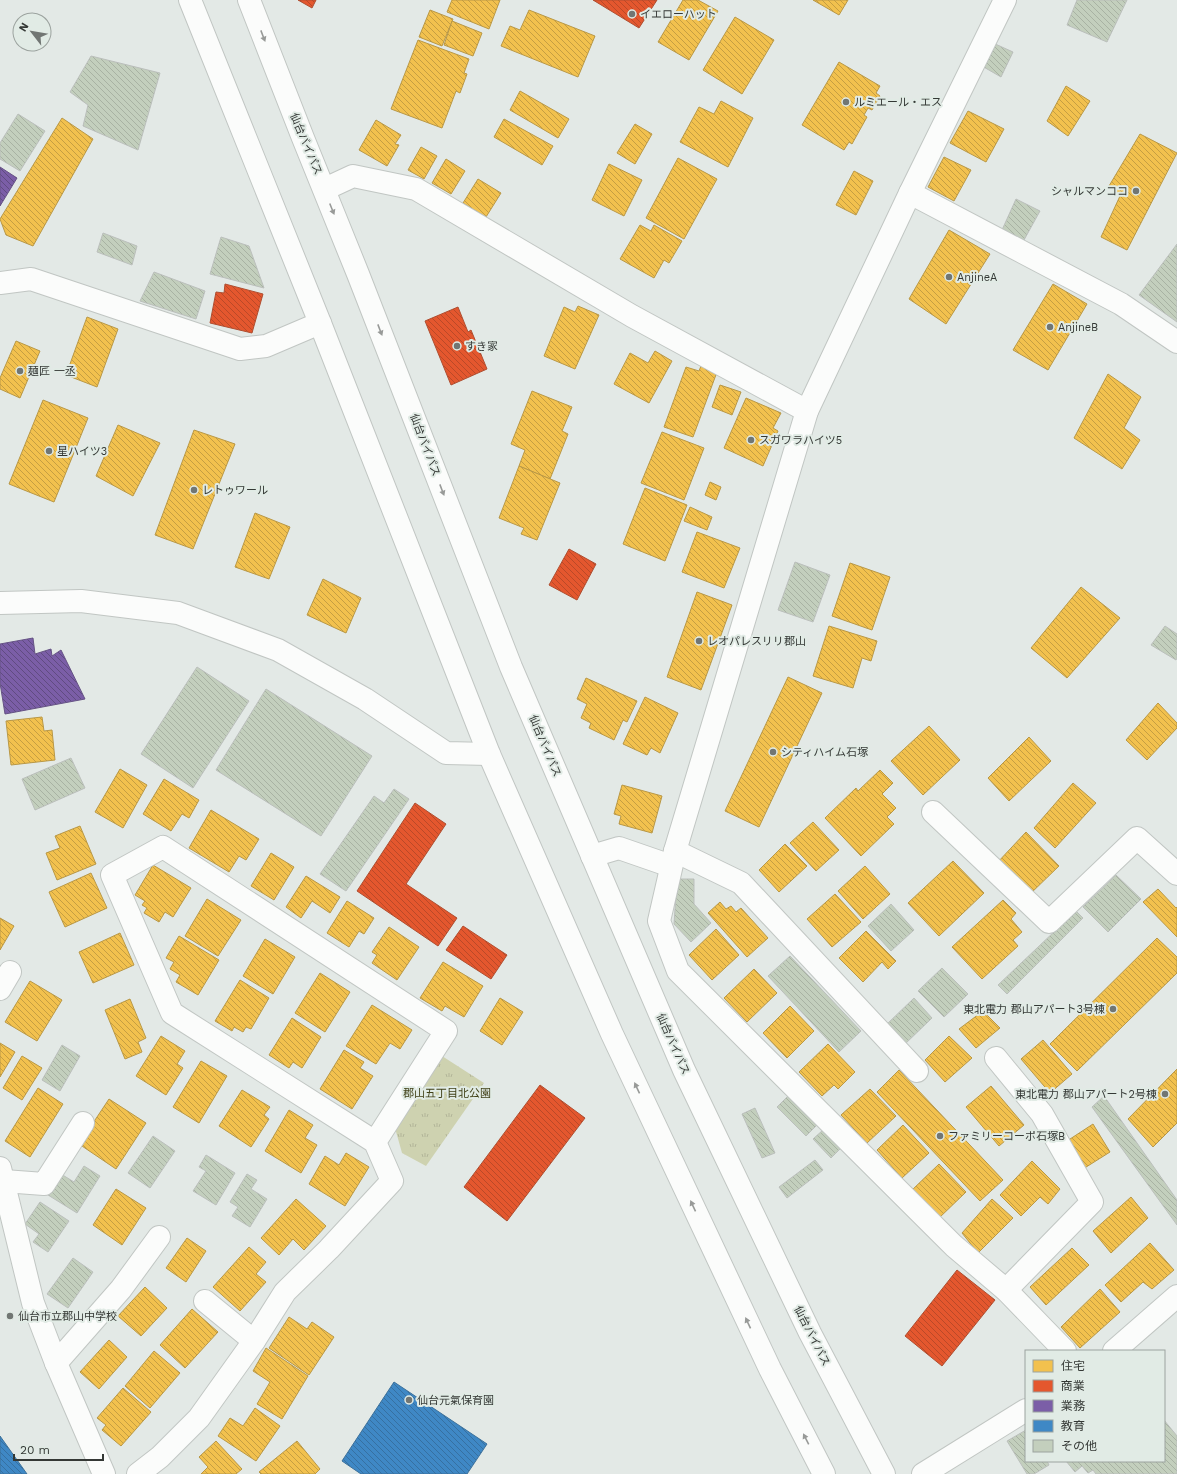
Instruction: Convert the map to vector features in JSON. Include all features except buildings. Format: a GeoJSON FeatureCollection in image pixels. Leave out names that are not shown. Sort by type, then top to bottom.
{"type":"FeatureCollection","features":[{"type":"Feature","properties":{"kind":"main road"},"geometry":{"type":"LineString","coordinates":[[190,0],[320,323],[489,754],[612,1034],[770,1369],[824,1474]]}},
{"type":"Feature","properties":{"kind":"main road","name":"仙台バイパス"},"geometry":{"type":"LineString","coordinates":[[248,0],[324,189],[511,666],[684,1070],[810,1333],[884,1474]]}},
{"type":"Feature","properties":{"kind":"main road"},"geometry":{"type":"LineString","coordinates":[[1005,0],[910,193],[807,411],[673,858],[660,921],[678,971],[954,1246],[1006,1290],[1064,1350]]}},
{"type":"Feature","properties":{"kind":"main road"},"geometry":{"type":"LineString","coordinates":[[324,189],[353,176],[416,189],[632,316],[807,411]]}},
{"type":"Feature","properties":{"kind":"main road"},"geometry":{"type":"LineString","coordinates":[[910,193],[1121,304],[1177,342]]}},
{"type":"Feature","properties":{"kind":"main road"},"geometry":{"type":"LineString","coordinates":[[0,283],[31,279],[240,349],[266,346],[320,323]]}},
{"type":"Feature","properties":{"kind":"main road"},"geometry":{"type":"LineString","coordinates":[[0,602],[81,601],[178,613],[278,650],[365,699],[446,753],[489,754]]}},
{"type":"Feature","properties":{"kind":"main road"},"geometry":{"type":"LineString","coordinates":[[933,812],[1049,922],[1137,838],[1177,874]]}},
{"type":"Feature","properties":{"kind":"main road"},"geometry":{"type":"LineString","coordinates":[[138,1474],[160,1457],[199,1418],[254,1341],[286,1292],[329,1249],[392,1181],[375,1142],[172,1013],[112,875],[163,847],[446,1031],[375,1142]]}},
{"type":"Feature","properties":{"kind":"main road"},"geometry":{"type":"LineString","coordinates":[[592,856],[619,848],[673,858],[742,883],[917,1071]]}},
{"type":"Feature","properties":{"kind":"main road"},"geometry":{"type":"LineString","coordinates":[[996,1058],[1042,1114],[1092,1202],[1006,1290]]}},
{"type":"Feature","properties":{"kind":"main road"},"geometry":{"type":"LineString","coordinates":[[82,1123],[44,1184],[2,1175],[33,1303],[56,1363],[104,1474]]}},
{"type":"Feature","properties":{"kind":"main road"},"geometry":{"type":"LineString","coordinates":[[56,1363],[121,1289],[159,1237]]}},
{"type":"Feature","properties":{"kind":"main road"},"geometry":{"type":"LineString","coordinates":[[1115,1350],[1177,1296]]}},
{"type":"Feature","properties":{"kind":"main road"},"geometry":{"type":"LineString","coordinates":[[205,1300],[254,1341]]}},
{"type":"Feature","properties":{"kind":"main road"},"geometry":{"type":"LineString","coordinates":[[924,1474],[1025,1411]]}},
{"type":"Feature","properties":{"kind":"green space","name":"郡山五丁目北公園"},"geometry":{"type":"Polygon","coordinates":[[[442,1056],[484,1083],[426,1166],[402,1153],[395,1128],[442,1056]]]}},
{"type":"Feature","properties":{"kind":"place","name":"イエローハット"},"geometry":{"type":"Point","coordinates":[632,14]}},
{"type":"Feature","properties":{"kind":"place","name":"ルミエール・エス"},"geometry":{"type":"Point","coordinates":[846,102]}},
{"type":"Feature","properties":{"kind":"place","name":"シャルマンココ"},"geometry":{"type":"Point","coordinates":[1136,191]}},
{"type":"Feature","properties":{"kind":"place","name":"AnjineA"},"geometry":{"type":"Point","coordinates":[949,277]}},
{"type":"Feature","properties":{"kind":"place","name":"AnjineB"},"geometry":{"type":"Point","coordinates":[1050,327]}},
{"type":"Feature","properties":{"kind":"place","name":"すき家"},"geometry":{"type":"Point","coordinates":[457,346]}},
{"type":"Feature","properties":{"kind":"place","name":"麺匠 一丞"},"geometry":{"type":"Point","coordinates":[20,371]}},
{"type":"Feature","properties":{"kind":"place","name":"スガワラハイツ5"},"geometry":{"type":"Point","coordinates":[751,440]}},
{"type":"Feature","properties":{"kind":"place","name":"星ハイツ3"},"geometry":{"type":"Point","coordinates":[49,451]}},
{"type":"Feature","properties":{"kind":"place","name":"レトゥワール"},"geometry":{"type":"Point","coordinates":[194,490]}},
{"type":"Feature","properties":{"kind":"place","name":"レオパレスリリ郡山"},"geometry":{"type":"Point","coordinates":[699,641]}},
{"type":"Feature","properties":{"kind":"place","name":"シティハイム石塚"},"geometry":{"type":"Point","coordinates":[773,752]}},
{"type":"Feature","properties":{"kind":"place","name":"東北電力 郡山アパート3号棟"},"geometry":{"type":"Point","coordinates":[1113,1009]}},
{"type":"Feature","properties":{"kind":"place","name":"東北電力 郡山アパート2号棟"},"geometry":{"type":"Point","coordinates":[1165,1094]}},
{"type":"Feature","properties":{"kind":"place","name":"ファミリーコーポ石塚B"},"geometry":{"type":"Point","coordinates":[940,1136]}},
{"type":"Feature","properties":{"kind":"place","name":"仙台市立郡山中学校"},"geometry":{"type":"Point","coordinates":[10,1316]}},
{"type":"Feature","properties":{"kind":"place","name":"仙台元氣保育園"},"geometry":{"type":"Point","coordinates":[409,1400]}}]}
